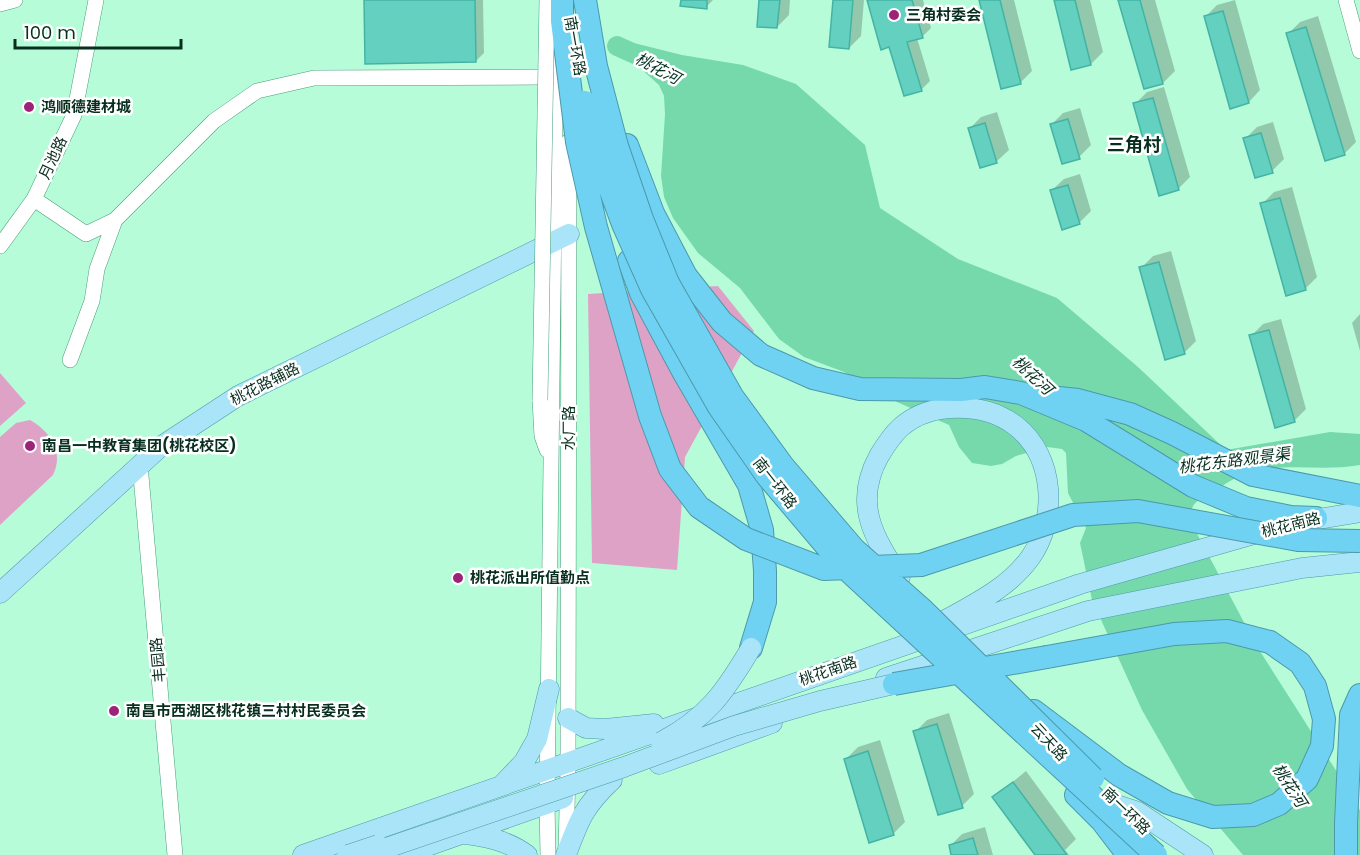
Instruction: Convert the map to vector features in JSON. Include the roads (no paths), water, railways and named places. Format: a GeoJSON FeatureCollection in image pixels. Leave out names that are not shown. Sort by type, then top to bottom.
{"type":"FeatureCollection","features":[{"type":"Feature","properties":{"kind":"highway","name":"南一环路"},"geometry":{"type":"LineString","coordinates":[[566,0],[579,74],[597,154],[623,224],[652,289],[719,407],[766,476],[844,567],[1156,855]]}},
{"type":"Feature","properties":{"kind":"highway"},"geometry":{"type":"LineString","coordinates":[[566,0],[562,21],[577,142],[596,227],[650,416],[670,469],[699,507],[746,539],[824,569],[921,565],[1072,515],[1138,511],[1298,540],[1360,541]]}},
{"type":"Feature","properties":{"kind":"highway","name":"南一环路"},"geometry":{"type":"LineString","coordinates":[[587,0],[596,66],[617,146],[642,219],[668,283],[732,396],[783,466],[854,549],[923,610],[1172,855]]}},
{"type":"Feature","properties":{"kind":"highway"},"geometry":{"type":"LineString","coordinates":[[587,0],[626,142],[653,213],[686,276],[722,322],[761,355],[813,378],[860,389],[961,390],[985,387],[1078,400],[1117,410],[1172,433],[1253,475],[1360,496]]}},
{"type":"Feature","properties":{"kind":"highway"},"geometry":{"type":"LineString","coordinates":[[597,154],[621,240],[641,293],[749,485],[762,530],[765,571],[765,602],[751,648]]}},
{"type":"Feature","properties":{"kind":"highway"},"geometry":{"type":"LineString","coordinates":[[1021,393],[1086,420],[1193,486],[1246,508],[1291,517],[1316,518]]}},
{"type":"Feature","properties":{"kind":"highway"},"geometry":{"type":"LineString","coordinates":[[894,684],[1174,634],[1227,631],[1270,642],[1300,663],[1315,686],[1324,719],[1322,746],[1307,779],[1279,804],[1253,815],[1213,817],[1168,803],[1119,775],[1004,690]]}},
{"type":"Feature","properties":{"kind":"highway"},"geometry":{"type":"LineString","coordinates":[[1346,855],[1351,715],[1360,696]]}},
{"type":"Feature","properties":{"kind":"highway"},"geometry":{"type":"LineString","coordinates":[[1058,777],[1102,821],[1128,855]]}},
{"type":"Feature","properties":{"kind":"main road","name":"桃花路辅路"},"geometry":{"type":"LineString","coordinates":[[0,593],[160,447],[238,396],[562,237]]}},
{"type":"Feature","properties":{"kind":"main road"},"geometry":{"type":"LineString","coordinates":[[904,644],[1006,584],[1030,558],[1041,538],[1048,514],[1049,489],[1041,461],[1029,440],[1015,425],[991,413],[961,407],[928,412],[902,427],[885,446],[871,472],[866,504],[874,534],[885,556],[923,610]]}},
{"type":"Feature","properties":{"kind":"main road","name":"桃花南路"},"geometry":{"type":"LineString","coordinates":[[303,855],[1080,584],[1219,543],[1316,518],[1360,512]]}},
{"type":"Feature","properties":{"kind":"main road","name":"桃花南路"},"geometry":{"type":"LineString","coordinates":[[402,855],[738,736],[867,685],[946,657],[1088,612],[1262,575],[1360,562]]}},
{"type":"Feature","properties":{"kind":"main road","name":"云天路"},"geometry":{"type":"LineString","coordinates":[[950,630],[1003,693],[1105,801],[1148,855]]}},
{"type":"Feature","properties":{"kind":"main road","name":"云天路"},"geometry":{"type":"LineString","coordinates":[[928,637],[1018,740],[1058,777],[1115,855]]}},
{"type":"Feature","properties":{"kind":"main road"},"geometry":{"type":"LineString","coordinates":[[348,855],[624,762],[685,730],[708,710],[731,682],[751,648]]}},
{"type":"Feature","properties":{"kind":"main road"},"geometry":{"type":"LineString","coordinates":[[366,855],[624,767],[734,726],[820,701],[894,684]]}},
{"type":"Feature","properties":{"kind":"main road"},"geometry":{"type":"LineString","coordinates":[[500,787],[524,762],[537,739],[549,689]]}},
{"type":"Feature","properties":{"kind":"main road"},"geometry":{"type":"LineString","coordinates":[[568,718],[586,728],[605,729],[687,721]]}},
{"type":"Feature","properties":{"kind":"main road"},"geometry":{"type":"LineString","coordinates":[[566,855],[577,824],[592,799],[612,780]]}},
{"type":"Feature","properties":{"kind":"main road"},"geometry":{"type":"LineString","coordinates":[[1105,801],[1138,812],[1203,855]]}},
{"type":"Feature","properties":{"kind":"main road"},"geometry":{"type":"LineString","coordinates":[[463,833],[493,838],[518,848],[527,855]]}},
{"type":"Feature","properties":{"kind":"street"},"geometry":{"type":"LineString","coordinates":[[0,4],[15,0]]}},
{"type":"Feature","properties":{"kind":"street","name":"月池路"},"geometry":{"type":"LineString","coordinates":[[0,246],[34,199],[74,115],[96,0]]}},
{"type":"Feature","properties":{"kind":"street"},"geometry":{"type":"LineString","coordinates":[[547,0],[540,400],[542,436],[552,466]]}},
{"type":"Feature","properties":{"kind":"street","name":"水厂路"},"geometry":{"type":"LineString","coordinates":[[556,0],[562,237],[568,718],[566,855]]}},
{"type":"Feature","properties":{"kind":"street","name":"水厂路"},"geometry":{"type":"LineString","coordinates":[[549,855],[547,803],[552,466],[562,237],[566,0]]}},
{"type":"Feature","properties":{"kind":"street"},"geometry":{"type":"LineString","coordinates":[[1346,0],[1360,51]]}},
{"type":"Feature","properties":{"kind":"street"},"geometry":{"type":"LineString","coordinates":[[34,199],[86,234],[115,220],[214,121],[257,91],[314,78],[545,77]]}},
{"type":"Feature","properties":{"kind":"street"},"geometry":{"type":"LineString","coordinates":[[70,360],[92,301],[97,269],[115,220]]}},
{"type":"Feature","properties":{"kind":"street","name":"丰园路"},"geometry":{"type":"LineString","coordinates":[[140,465],[175,855]]}},
{"type":"Feature","properties":{"kind":"water","name":"桃花东路观景渠"},"geometry":{"type":"Polygon","coordinates":[[[626,41],[682,55],[743,65],[796,84],[865,145],[880,208],[958,259],[1057,298],[1138,367],[1226,450],[1330,432],[1360,434],[1360,465],[1271,468],[1253,471],[1235,478],[1202,498],[1194,504],[1191,512],[1193,526],[1256,645],[1358,805],[1360,855],[1243,855],[1187,789],[1142,710],[1092,600],[1080,543],[1086,528],[1068,493],[1066,453],[1062,449],[1047,447],[991,466],[972,463],[959,447],[949,425],[897,402],[844,372],[804,357],[779,339],[740,288],[698,253],[673,218],[664,197],[661,176],[664,96],[659,85],[622,52],[626,41]]]}},
{"type":"Feature","properties":{"kind":"waterway","name":"桃花河"},"geometry":{"type":"LineString","coordinates":[[617,46],[648,60]]}},
{"type":"Feature","properties":{"kind":"place","name":"三角村委会"},"geometry":{"type":"Point","coordinates":[894,15]}},
{"type":"Feature","properties":{"kind":"place","name":"鸿顺德建材城"},"geometry":{"type":"Point","coordinates":[29,107]}},
{"type":"Feature","properties":{"kind":"place","name":"南昌一中教育集团(桃花校区)"},"geometry":{"type":"Point","coordinates":[30,446]}},
{"type":"Feature","properties":{"kind":"place","name":"桃花派出所值勤点"},"geometry":{"type":"Point","coordinates":[458,578]}},
{"type":"Feature","properties":{"kind":"place","name":"南昌市西湖区桃花镇三村村民委员会"},"geometry":{"type":"Point","coordinates":[114,711]}},
{"type":"Feature","properties":{"kind":"district","name":"三角村"},"geometry":{"type":"Point","coordinates":[1134,145]}}]}
